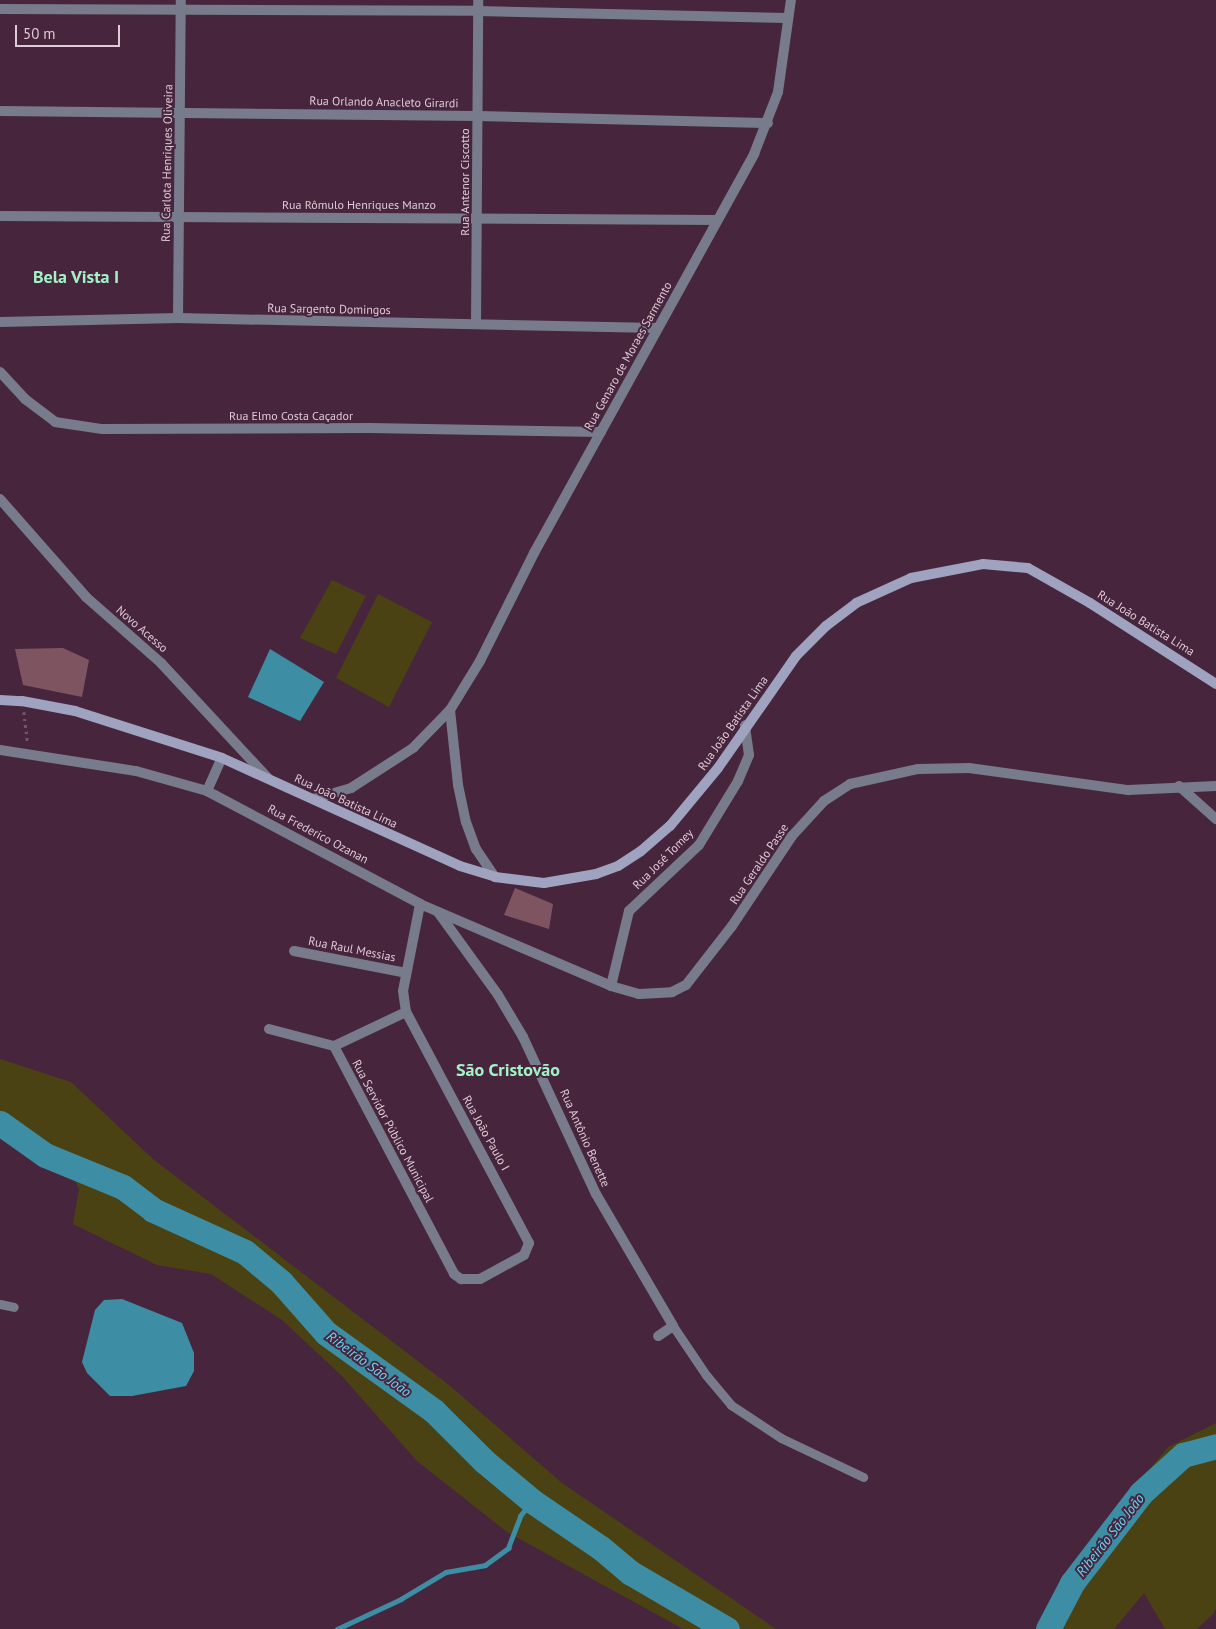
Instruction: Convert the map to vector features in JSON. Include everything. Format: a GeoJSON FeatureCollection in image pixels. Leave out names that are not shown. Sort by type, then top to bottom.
{"type":"FeatureCollection","features":[{"type":"Feature","properties":{"kind":"street","name":"Rua Genaro de Moraes Sarmento"},"geometry":{"type":"LineString","coordinates":[[313,799],[337,794],[365,780],[412,748],[450,710],[480,662],[534,553],[717,220],[768,123],[778,92],[791,0]]}},
{"type":"Feature","properties":{"kind":"street"},"geometry":{"type":"LineString","coordinates":[[0,10],[181,4],[478,5],[788,18]]}},
{"type":"Feature","properties":{"kind":"street","name":"Rua Carlota Henriques Oliveira"},"geometry":{"type":"LineString","coordinates":[[178,318],[181,4]]}},
{"type":"Feature","properties":{"kind":"street","name":"Rua Antenor Ciscotto"},"geometry":{"type":"LineString","coordinates":[[476,324],[478,5]]}},
{"type":"Feature","properties":{"kind":"street","name":"Rua Orlando Anacleto Girardi"},"geometry":{"type":"LineString","coordinates":[[0,111],[478,116],[768,123]]}},
{"type":"Feature","properties":{"kind":"street","name":"Rua Rômulo Henriques Manzo"},"geometry":{"type":"LineString","coordinates":[[0,216],[717,220]]}},
{"type":"Feature","properties":{"kind":"street","name":"Rua Sargento Domingos"},"geometry":{"type":"LineString","coordinates":[[0,322],[178,318],[656,328]]}},
{"type":"Feature","properties":{"kind":"street","name":"Rua Elmo Costa Caçador"},"geometry":{"type":"LineString","coordinates":[[0,372],[30,403],[55,422],[94,428],[601,432]]}},
{"type":"Feature","properties":{"kind":"street","name":"Novo Acesso"},"geometry":{"type":"LineString","coordinates":[[0,499],[86,597],[161,663],[268,778]]}},
{"type":"Feature","properties":{"kind":"street","name":"Rua João Batista Lima"},"geometry":{"type":"LineString","coordinates":[[0,700],[22,700],[76,710],[222,758],[400,840],[495,877],[544,883],[570,881],[618,866],[670,826],[729,754],[745,725],[796,656],[826,626],[856,602],[911,578],[983,564],[1028,568],[1159,645],[1216,684]]}},
{"type":"Feature","properties":{"kind":"street"},"geometry":{"type":"LineString","coordinates":[[450,710],[458,785],[466,822],[476,849],[495,877]]}},
{"type":"Feature","properties":{"kind":"street","name":"Rua José Tomey"},"geometry":{"type":"LineString","coordinates":[[611,986],[629,911],[698,845],[738,781],[749,755],[745,725]]}},
{"type":"Feature","properties":{"kind":"street","name":"Rua Frederico Ozanan"},"geometry":{"type":"LineString","coordinates":[[0,750],[29,752],[136,771],[207,790],[420,904],[611,986]]}},
{"type":"Feature","properties":{"kind":"street"},"geometry":{"type":"LineString","coordinates":[[207,790],[222,758]]}},
{"type":"Feature","properties":{"kind":"street","name":"Rua Geraldo Passe"},"geometry":{"type":"LineString","coordinates":[[611,986],[628,992],[655,994],[672,992],[686,985],[732,926],[792,836],[824,801],[850,784],[918,769],[968,768],[1102,788],[1128,790],[1178,786],[1216,786]]}},
{"type":"Feature","properties":{"kind":"street"},"geometry":{"type":"LineString","coordinates":[[1178,786],[1216,819]]}},
{"type":"Feature","properties":{"kind":"street","name":"Rua João Paulo I"},"geometry":{"type":"LineString","coordinates":[[420,904],[403,991],[406,1012],[526,1231],[529,1243],[524,1255],[480,1279]]}},
{"type":"Feature","properties":{"kind":"street","name":"Rua Antônio Benette"},"geometry":{"type":"LineString","coordinates":[[438,912],[498,995],[523,1037],[596,1194],[674,1326]]}},
{"type":"Feature","properties":{"kind":"street","name":"Rua Raul Messias"},"geometry":{"type":"LineString","coordinates":[[294,951],[406,973]]}},
{"type":"Feature","properties":{"kind":"street"},"geometry":{"type":"LineString","coordinates":[[268,1029],[334,1046],[406,1012]]}},
{"type":"Feature","properties":{"kind":"street","name":"Rua Servidor Público Municipal"},"geometry":{"type":"LineString","coordinates":[[334,1046],[454,1274],[461,1279],[480,1279]]}},
{"type":"Feature","properties":{"kind":"street"},"geometry":{"type":"LineString","coordinates":[[658,1336],[674,1326]]}},
{"type":"Feature","properties":{"kind":"lane"},"geometry":{"type":"LineString","coordinates":[[0,1304],[14,1307]]}},
{"type":"Feature","properties":{"kind":"lane"},"geometry":{"type":"LineString","coordinates":[[674,1326],[706,1375],[731,1405],[781,1438],[863,1477]]}},
{"type":"Feature","properties":{"kind":"path"},"geometry":{"type":"LineString","coordinates":[[22,700],[29,752]]}},
{"type":"Feature","properties":{"kind":"shaded area"},"geometry":{"type":"Polygon","coordinates":[[[332,580],[366,596],[336,654],[300,638],[332,580]]]}},
{"type":"Feature","properties":{"kind":"shaded area"},"geometry":{"type":"Polygon","coordinates":[[[378,594],[432,622],[389,707],[336,678],[378,594]]]}},
{"type":"Feature","properties":{"kind":"shaded area"},"geometry":{"type":"Polygon","coordinates":[[[0,1059],[71,1082],[153,1159],[449,1385],[562,1483],[776,1629],[683,1629],[507,1532],[417,1461],[341,1375],[282,1320],[211,1274],[157,1265],[73,1224],[79,1189],[74,1179],[0,1122],[0,1059]]]}},
{"type":"Feature","properties":{"kind":"shaded area"},"geometry":{"type":"Polygon","coordinates":[[[1216,1423],[1216,1608],[1213,1614],[1197,1629],[1165,1629],[1144,1593],[1114,1629],[1048,1629],[1098,1531],[1168,1447],[1216,1423]]]}},
{"type":"Feature","properties":{"kind":"water"},"geometry":{"type":"Polygon","coordinates":[[[270,649],[324,682],[300,721],[248,697],[270,649]]]}},
{"type":"Feature","properties":{"kind":"water"},"geometry":{"type":"Polygon","coordinates":[[[122,1299],[182,1323],[194,1353],[194,1371],[186,1386],[132,1396],[110,1396],[87,1373],[82,1362],[95,1310],[104,1300],[122,1299]]]}},
{"type":"Feature","properties":{"kind":"building"},"geometry":{"type":"Polygon","coordinates":[[[63,648],[89,660],[82,697],[23,685],[15,649],[63,648]]]}},
{"type":"Feature","properties":{"kind":"building"},"geometry":{"type":"Polygon","coordinates":[[[515,888],[553,904],[549,929],[504,915],[515,888]]]}},
{"type":"Feature","properties":{"kind":"waterway","name":"Ribeirão São João"},"geometry":{"type":"LineString","coordinates":[[0,1123],[45,1155],[123,1187],[153,1210],[245,1252],[281,1282],[326,1333],[434,1411],[484,1461],[532,1501],[601,1548],[631,1573],[727,1629]]}},
{"type":"Feature","properties":{"kind":"waterway","name":"Ribeirão São João"},"geometry":{"type":"LineString","coordinates":[[1048,1629],[1072,1583],[1141,1493],[1183,1455],[1216,1446]]}},
{"type":"Feature","properties":{"kind":"waterway"},"geometry":{"type":"LineString","coordinates":[[337,1629],[401,1599],[446,1572],[485,1565],[508,1548],[520,1516],[532,1501]]}},
{"type":"Feature","properties":{"kind":"district","name":"Bela Vista I"},"geometry":{"type":"Point","coordinates":[76,277]}},
{"type":"Feature","properties":{"kind":"district","name":"São Cristovão"},"geometry":{"type":"Point","coordinates":[508,1070]}}]}
